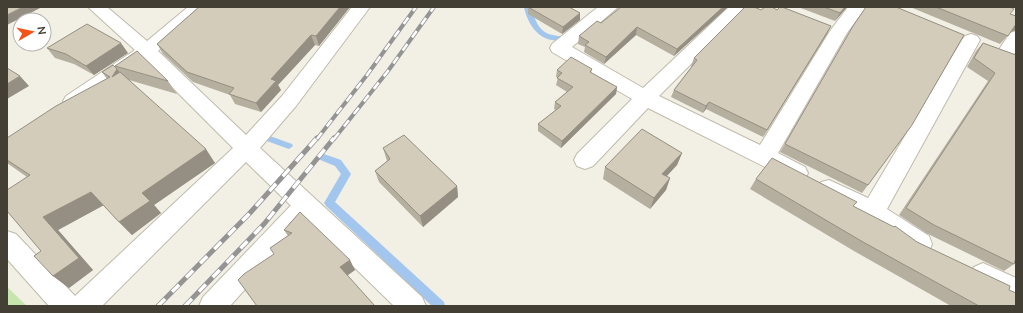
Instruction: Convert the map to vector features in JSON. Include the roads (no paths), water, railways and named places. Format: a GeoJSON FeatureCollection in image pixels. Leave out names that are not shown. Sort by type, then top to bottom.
{"type":"FeatureCollection","features":[{"type":"Feature","properties":{"kind":"street"},"geometry":{"type":"LineString","coordinates":[[97,7],[147,51],[246,149],[414,306]]}},
{"type":"Feature","properties":{"kind":"street"},"geometry":{"type":"LineString","coordinates":[[58,111],[147,51],[199,7]]}},
{"type":"Feature","properties":{"kind":"street"},"geometry":{"type":"LineString","coordinates":[[83,306],[246,149],[289,101],[361,7]]}},
{"type":"Feature","properties":{"kind":"street"},"geometry":{"type":"LineString","coordinates":[[609,7],[559,48],[645,98],[765,156],[873,212],[916,242],[937,252]]}},
{"type":"Feature","properties":{"kind":"street"},"geometry":{"type":"LineString","coordinates":[[585,160],[645,98],[739,7]]}},
{"type":"Feature","properties":{"kind":"street"},"geometry":{"type":"LineString","coordinates":[[765,156],[833,28],[857,7]]}},
{"type":"Feature","properties":{"kind":"street"},"geometry":{"type":"LineString","coordinates":[[873,212],[987,47],[1016,37]]}},
{"type":"Feature","properties":{"kind":"street"},"geometry":{"type":"LineString","coordinates":[[212,306],[306,205]]}},
{"type":"Feature","properties":{"kind":"street"},"geometry":{"type":"LineString","coordinates":[[7,242],[66,306]]}},
{"type":"Feature","properties":{"kind":"street"},"geometry":{"type":"LineString","coordinates":[[966,266],[1016,291]]}},
{"type":"Feature","properties":{"kind":"waterway"},"geometry":{"type":"LineString","coordinates":[[528,7],[534,25],[542,34],[554,38],[560,38]]}},
{"type":"Feature","properties":{"kind":"waterway"},"geometry":{"type":"LineString","coordinates":[[267,138],[289,146]]}},
{"type":"Feature","properties":{"kind":"waterway"},"geometry":{"type":"LineString","coordinates":[[321,157],[338,163],[346,174],[329,203],[440,306]]}},
{"type":"Feature","properties":{"kind":"railway"},"geometry":{"type":"LineString","coordinates":[[317,139],[367,75],[416,7]]}},
{"type":"Feature","properties":{"kind":"railway"},"geometry":{"type":"LineString","coordinates":[[334,139],[388,71],[434,7]]}},
{"type":"Feature","properties":{"kind":"railway"},"geometry":{"type":"LineString","coordinates":[[158,306],[249,214],[317,138]]}},
{"type":"Feature","properties":{"kind":"railway"},"geometry":{"type":"LineString","coordinates":[[185,306],[264,224],[334,138]]}}]}
